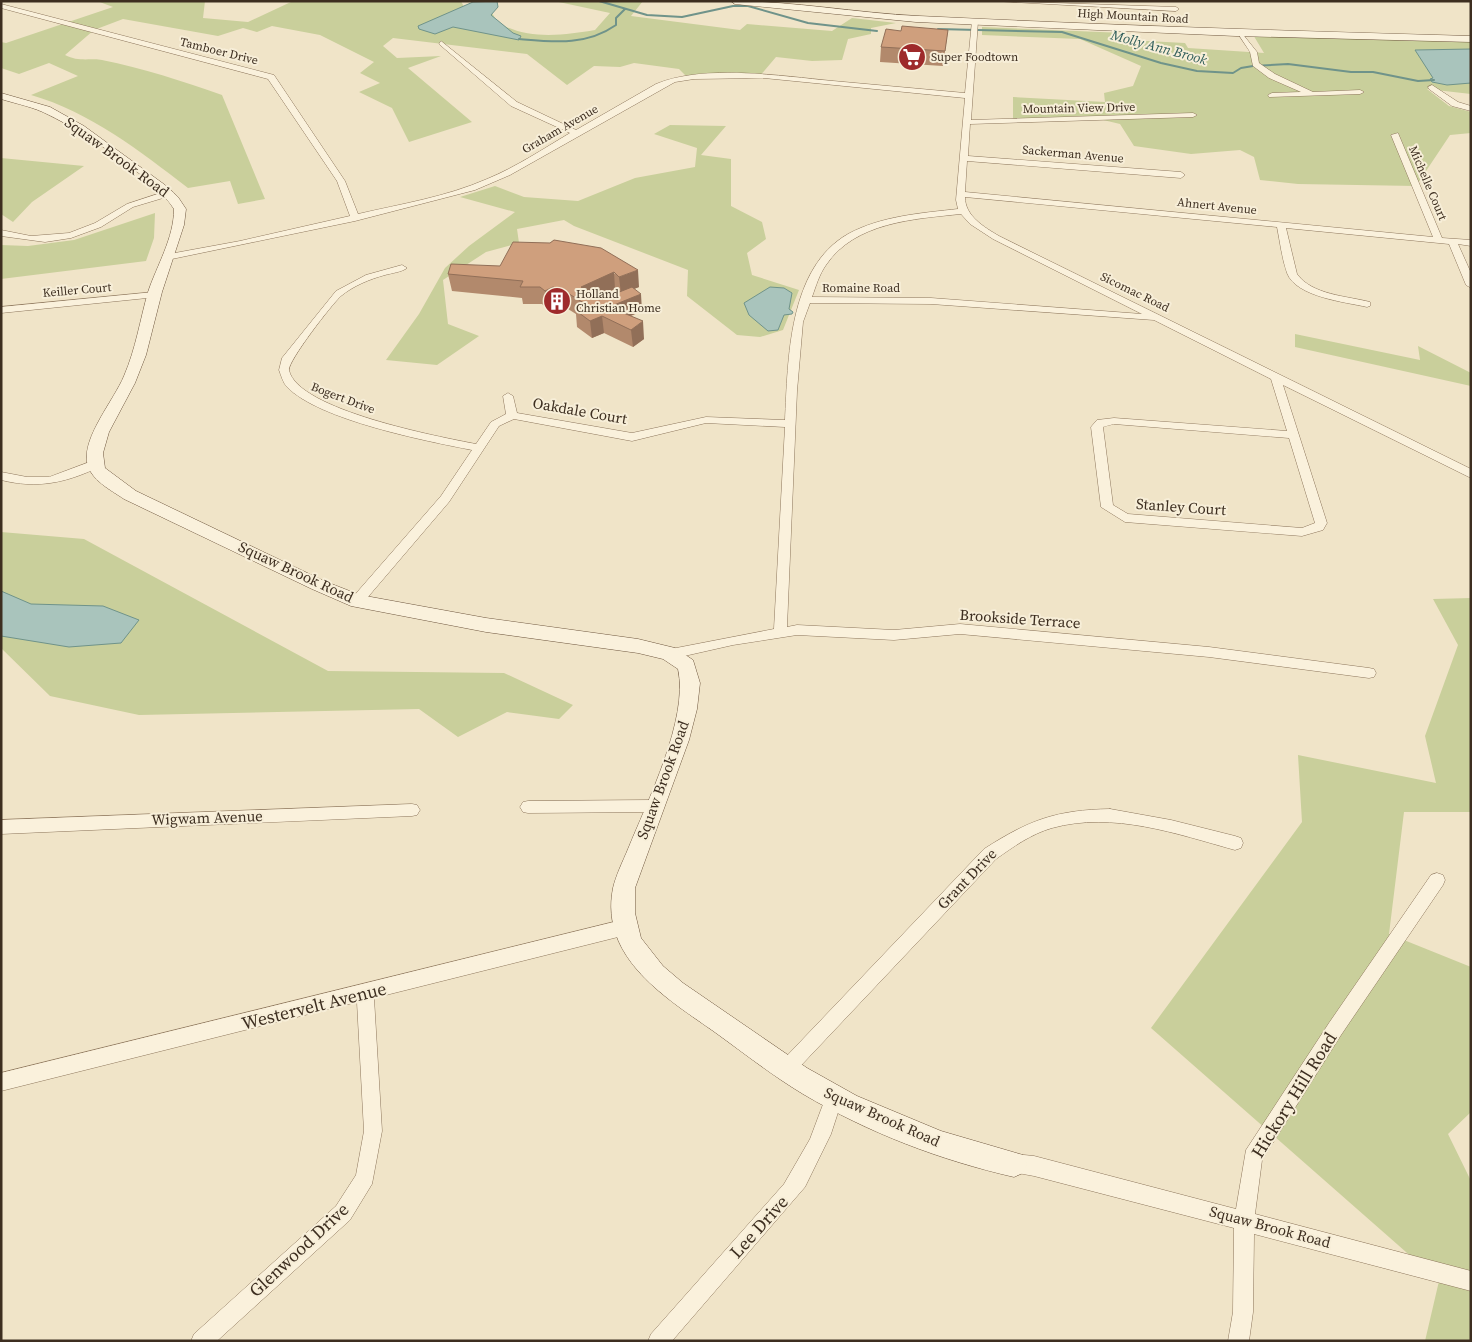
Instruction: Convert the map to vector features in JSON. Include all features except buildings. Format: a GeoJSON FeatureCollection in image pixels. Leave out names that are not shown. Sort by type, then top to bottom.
{"type":"FeatureCollection","features":[{"type":"Feature","properties":{"kind":"street","name":"High Mountain Road"},"geometry":{"type":"LineString","coordinates":[[735,1],[770,3],[974,27],[1471,39]]}},
{"type":"Feature","properties":{"kind":"street"},"geometry":{"type":"LineString","coordinates":[[998,1],[1176,9]]}},
{"type":"Feature","properties":{"kind":"street","name":"Tamboer Drive"},"geometry":{"type":"LineString","coordinates":[[1,6],[272,77],[344,186],[355,218]]}},
{"type":"Feature","properties":{"kind":"street"},"geometry":{"type":"LineString","coordinates":[[806,300],[823,262],[829,254],[856,235],[876,225],[905,217],[964,211],[961,194],[974,27]]}},
{"type":"Feature","properties":{"kind":"street"},"geometry":{"type":"LineString","coordinates":[[1239,33],[1253,52],[1257,65],[1272,76],[1312,94]]}},
{"type":"Feature","properties":{"kind":"street"},"geometry":{"type":"LineString","coordinates":[[441,43],[514,104],[576,133]]}},
{"type":"Feature","properties":{"kind":"street","name":"Graham Avenue"},"geometry":{"type":"LineString","coordinates":[[167,258],[242,245],[422,202],[489,182],[659,86],[694,77],[764,76],[803,78],[968,96]]}},
{"type":"Feature","properties":{"kind":"street"},"geometry":{"type":"LineString","coordinates":[[1432,87],[1455,104],[1471,109]]}},
{"type":"Feature","properties":{"kind":"street"},"geometry":{"type":"LineString","coordinates":[[1272,95],[1360,92]]}},
{"type":"Feature","properties":{"kind":"street","name":"Squaw Brook Road"},"geometry":{"type":"LineString","coordinates":[[1,96],[43,108],[65,119],[128,162],[172,196],[181,214],[154,295],[148,326],[128,383],[98,442],[94,464],[116,486],[130,495],[318,585],[357,601],[461,621],[638,646],[671,654],[688,669],[691,682],[689,704],[680,738],[624,888],[623,910],[626,928],[637,952],[652,971],[677,992],[787,1068],[834,1097],[902,1128],[957,1150],[1014,1164],[1034,1166],[1471,1281]]}},
{"type":"Feature","properties":{"kind":"street","name":"Mountain View Drive"},"geometry":{"type":"LineString","coordinates":[[966,122],[1193,115]]}},
{"type":"Feature","properties":{"kind":"street","name":"Michelle Court"},"geometry":{"type":"LineString","coordinates":[[1395,135],[1439,240]]}},
{"type":"Feature","properties":{"kind":"street","name":"Sackerman Avenue"},"geometry":{"type":"LineString","coordinates":[[964,158],[1181,175]]}},
{"type":"Feature","properties":{"kind":"street","name":"Ahnert Avenue"},"geometry":{"type":"LineString","coordinates":[[961,194],[1471,243]]}},
{"type":"Feature","properties":{"kind":"street"},"geometry":{"type":"LineString","coordinates":[[1,233],[27,240],[48,240],[70,235],[113,216],[172,196]]}},
{"type":"Feature","properties":{"kind":"street","name":"Sicomac Road"},"geometry":{"type":"LineString","coordinates":[[964,211],[986,232],[1471,474]]}},
{"type":"Feature","properties":{"kind":"street"},"geometry":{"type":"LineString","coordinates":[[1281,225],[1292,274],[1296,280],[1313,290],[1367,304]]}},
{"type":"Feature","properties":{"kind":"street"},"geometry":{"type":"LineString","coordinates":[[1452,241],[1471,285]]}},
{"type":"Feature","properties":{"kind":"street","name":"Bogert Drive"},"geometry":{"type":"LineString","coordinates":[[402,268],[372,276],[339,293],[290,355],[284,370],[286,378],[295,391],[303,396],[355,417],[400,431],[479,448]]}},
{"type":"Feature","properties":{"kind":"street","name":"Keiller Court"},"geometry":{"type":"LineString","coordinates":[[1,310],[154,295]]}},
{"type":"Feature","properties":{"kind":"street","name":"Romaine Road"},"geometry":{"type":"LineString","coordinates":[[780,632],[790,424],[798,322],[806,300],[917,300],[1160,319]]}},
{"type":"Feature","properties":{"kind":"street","name":"Stanley Court"},"geometry":{"type":"LineString","coordinates":[[1275,376],[1294,435],[1321,523],[1314,530],[1302,532],[1125,518],[1107,508],[1097,427],[1101,422],[1294,435]]}},
{"type":"Feature","properties":{"kind":"street","name":"Oakdale Court"},"geometry":{"type":"LineString","coordinates":[[508,396],[512,415]]}},
{"type":"Feature","properties":{"kind":"street","name":"Oakdale Court"},"geometry":{"type":"LineString","coordinates":[[357,601],[445,499],[495,424],[512,415],[632,437],[706,420],[790,424]]}},
{"type":"Feature","properties":{"kind":"street"},"geometry":{"type":"LineString","coordinates":[[1,476],[26,482],[49,481],[72,476],[94,464]]}},
{"type":"Feature","properties":{"kind":"street","name":"Brookside Terrace"},"geometry":{"type":"LineString","coordinates":[[671,654],[797,630],[894,635],[960,629],[1209,652],[1369,672]]}},
{"type":"Feature","properties":{"kind":"street"},"geometry":{"type":"LineString","coordinates":[[528,807],[654,806]]}},
{"type":"Feature","properties":{"kind":"street","name":"Wigwam Avenue"},"geometry":{"type":"LineString","coordinates":[[1,827],[412,810]]}},
{"type":"Feature","properties":{"kind":"street","name":"Grant Drive"},"geometry":{"type":"LineString","coordinates":[[787,1068],[990,854],[1022,832],[1065,818],[1108,814],[1131,817],[1235,843]]}},
{"type":"Feature","properties":{"kind":"street","name":"Hickory Hill Road"},"geometry":{"type":"LineString","coordinates":[[1238,1341],[1242,1312],[1244,1221],[1253,1157],[1335,1029],[1437,880]]}},
{"type":"Feature","properties":{"kind":"street","name":"Westervelt Avenue"},"geometry":{"type":"LineString","coordinates":[[1,1082],[365,994],[626,928]]}},
{"type":"Feature","properties":{"kind":"street","name":"Glenwood Drive"},"geometry":{"type":"LineString","coordinates":[[201,1341],[343,1213],[356,1195],[365,1177],[372,1131],[365,994]]}},
{"type":"Feature","properties":{"kind":"street","name":"Lee Drive"},"geometry":{"type":"LineString","coordinates":[[658,1341],[800,1178],[822,1136],[834,1097]]}},
{"type":"Feature","properties":{"kind":"green space"},"geometry":{"type":"Polygon","coordinates":[[[97,1],[205,1],[203,18],[248,22],[293,1],[461,1],[464,7],[488,5],[499,23],[512,29],[547,35],[595,30],[610,13],[554,1],[643,1],[631,16],[740,30],[747,24],[832,31],[852,18],[896,23],[871,28],[871,34],[848,39],[842,60],[812,61],[776,57],[759,77],[687,77],[679,69],[634,63],[620,67],[594,66],[567,85],[527,54],[393,38],[383,46],[397,58],[441,56],[408,68],[472,122],[409,142],[392,108],[359,92],[380,83],[360,73],[374,62],[320,35],[272,26],[257,32],[243,28],[218,36],[123,19],[94,30],[65,55],[79,59],[102,60],[132,67],[222,95],[265,199],[238,204],[230,181],[188,188],[152,160],[94,122],[53,102],[31,95],[78,76],[49,63],[19,74],[1,68],[1,42],[6,43],[113,7],[97,1]]]}},
{"type":"Feature","properties":{"kind":"green space"},"geometry":{"type":"Polygon","coordinates":[[[982,27],[1124,33],[1128,40],[1185,43],[1188,48],[1264,53],[1252,33],[1471,39],[1471,94],[1427,89],[1449,106],[1471,112],[1471,133],[1450,135],[1416,186],[1298,184],[1260,180],[1254,157],[1240,150],[1191,154],[1134,146],[1120,124],[1099,119],[1013,120],[1013,97],[1105,102],[1104,93],[1133,86],[1141,66],[1080,39],[982,35],[982,27]]]}},
{"type":"Feature","properties":{"kind":"green space"},"geometry":{"type":"Polygon","coordinates":[[[670,125],[726,126],[701,155],[731,159],[731,206],[762,222],[766,239],[747,253],[752,275],[799,290],[783,330],[760,337],[737,335],[687,296],[688,270],[574,226],[564,220],[517,229],[519,243],[486,252],[443,280],[448,324],[479,336],[437,365],[386,360],[419,314],[445,268],[469,246],[515,212],[460,197],[495,186],[524,197],[578,201],[635,178],[695,167],[697,148],[654,134],[670,125]]]}},
{"type":"Feature","properties":{"kind":"green space"},"geometry":{"type":"Polygon","coordinates":[[[1,158],[84,166],[32,202],[13,222],[1,214],[1,158]]]}},
{"type":"Feature","properties":{"kind":"green space"},"geometry":{"type":"Polygon","coordinates":[[[155,213],[154,238],[146,261],[1,279],[1,245],[28,246],[74,240],[155,213]]]}},
{"type":"Feature","properties":{"kind":"green space"},"geometry":{"type":"Polygon","coordinates":[[[1295,334],[1420,360],[1418,346],[1471,373],[1471,386],[1295,347],[1295,334]]]}},
{"type":"Feature","properties":{"kind":"green space"},"geometry":{"type":"Polygon","coordinates":[[[1,532],[84,539],[328,671],[504,673],[573,705],[559,719],[507,712],[458,737],[419,709],[139,715],[50,696],[1,648],[1,532]]]}},
{"type":"Feature","properties":{"kind":"green space"},"geometry":{"type":"Polygon","coordinates":[[[1471,598],[1471,812],[1404,812],[1389,934],[1471,967],[1471,1112],[1448,1134],[1471,1181],[1471,1341],[1425,1341],[1439,1281],[1151,1028],[1302,822],[1298,755],[1436,783],[1425,736],[1458,645],[1433,599],[1471,598]]]}},
{"type":"Feature","properties":{"kind":"water"},"geometry":{"type":"Polygon","coordinates":[[[497,1],[498,7],[491,15],[513,33],[521,36],[519,40],[453,27],[435,34],[419,29],[418,26],[473,2],[497,1]]]}},
{"type":"Feature","properties":{"kind":"water"},"geometry":{"type":"Polygon","coordinates":[[[1471,49],[1471,83],[1447,85],[1432,82],[1430,79],[1433,78],[1415,50],[1471,49]]]}},
{"type":"Feature","properties":{"kind":"water"},"geometry":{"type":"Polygon","coordinates":[[[770,287],[784,288],[792,293],[789,309],[793,312],[792,314],[784,315],[778,330],[768,331],[749,315],[744,303],[770,287]]]}},
{"type":"Feature","properties":{"kind":"water"},"geometry":{"type":"Polygon","coordinates":[[[1,591],[31,604],[103,606],[139,620],[121,643],[69,647],[1,636],[1,591]]]}},
{"type":"Feature","properties":{"kind":"waterway","name":"Molly Ann Brook"},"geometry":{"type":"LineString","coordinates":[[599,1],[647,15],[682,17],[733,6],[748,6],[808,23],[877,31]]}},
{"type":"Feature","properties":{"kind":"waterway"},"geometry":{"type":"LineString","coordinates":[[519,39],[569,41],[593,36],[605,32],[616,25],[616,18],[625,9]]}},
{"type":"Feature","properties":{"kind":"waterway","name":"Molly Ann Brook"},"geometry":{"type":"LineString","coordinates":[[938,29],[1062,32],[1161,63],[1197,71],[1233,73],[1241,68],[1253,66],[1288,64],[1351,72],[1373,72],[1418,81],[1434,80]]}},
{"type":"Feature","properties":{"kind":"place","name":"Super Foodtown"},"geometry":{"type":"Point","coordinates":[912,57]}},
{"type":"Feature","properties":{"kind":"place","name":"Holland Christian Home"},"geometry":{"type":"Point","coordinates":[557,301]}}]}
